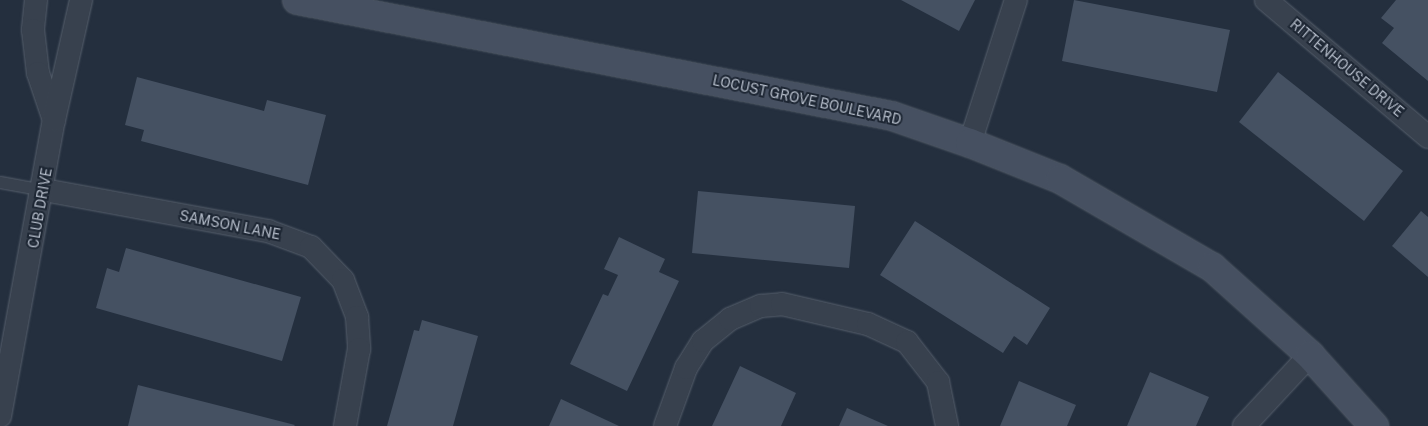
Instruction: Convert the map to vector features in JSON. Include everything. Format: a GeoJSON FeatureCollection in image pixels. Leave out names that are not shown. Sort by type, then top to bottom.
{"type":"FeatureCollection","features":[{"type":"Feature","properties":{"kind":"street"},"geometry":{"type":"LineString","coordinates":[[36,0],[33,30],[38,73],[54,120]]}},
{"type":"Feature","properties":{"kind":"street","name":"CLUB DRIVE"},"geometry":{"type":"LineString","coordinates":[[0,416],[44,190],[54,120],[82,0]]}},
{"type":"Feature","properties":{"kind":"street","name":"LOCUST GROVE BOULEVARD"},"geometry":{"type":"LineString","coordinates":[[297,0],[892,116],[970,143],[1060,179],[1212,267],[1310,355],[1374,426]]}},
{"type":"Feature","properties":{"kind":"street"},"geometry":{"type":"LineString","coordinates":[[970,143],[1016,0]]}},
{"type":"Feature","properties":{"kind":"street","name":"RITTENHOUSE DRIVE"},"geometry":{"type":"LineString","coordinates":[[1266,0],[1428,137]]}},
{"type":"Feature","properties":{"kind":"street","name":"SAMSON LANE"},"geometry":{"type":"LineString","coordinates":[[44,190],[268,231],[311,247],[343,280],[357,317],[359,349],[344,426]]}},
{"type":"Feature","properties":{"kind":"street"},"geometry":{"type":"LineString","coordinates":[[664,426],[686,368],[703,341],[730,319],[754,308],[791,304],[868,324],[907,342],[938,382],[947,426]]}},
{"type":"Feature","properties":{"kind":"street"},"geometry":{"type":"LineString","coordinates":[[1244,426],[1310,355]]}},
{"type":"Feature","properties":{"kind":"lane"},"geometry":{"type":"LineString","coordinates":[[0,182],[44,190]]}},
{"type":"Feature","properties":{"kind":"building"},"geometry":{"type":"Polygon","coordinates":[[[901,0],[975,0],[959,31],[901,0]]]}},
{"type":"Feature","properties":{"kind":"building"},"geometry":{"type":"Polygon","coordinates":[[[1074,0],[1230,30],[1217,92],[1062,61],[1074,0]]]}},
{"type":"Feature","properties":{"kind":"building"},"geometry":{"type":"Polygon","coordinates":[[[1396,0],[1428,0],[1428,81],[1382,43],[1394,28],[1381,18],[1396,0]]]}},
{"type":"Feature","properties":{"kind":"building"},"geometry":{"type":"Polygon","coordinates":[[[1278,72],[1403,171],[1364,221],[1239,122],[1278,72]]]}},
{"type":"Feature","properties":{"kind":"building"},"geometry":{"type":"Polygon","coordinates":[[[137,77],[264,111],[267,100],[326,115],[308,185],[141,141],[144,130],[125,125],[137,77]]]}},
{"type":"Feature","properties":{"kind":"building"},"geometry":{"type":"Polygon","coordinates":[[[698,191],[855,206],[849,268],[692,253],[698,191]]]}},
{"type":"Feature","properties":{"kind":"building"},"geometry":{"type":"Polygon","coordinates":[[[1421,211],[1428,217],[1428,277],[1392,246],[1421,211]]]}},
{"type":"Feature","properties":{"kind":"building"},"geometry":{"type":"Polygon","coordinates":[[[915,221],[1050,308],[1027,345],[1014,336],[1003,353],[880,275],[915,221]]]}},
{"type":"Feature","properties":{"kind":"building"},"geometry":{"type":"Polygon","coordinates":[[[619,237],[665,259],[659,272],[679,281],[627,391],[570,364],[603,294],[608,296],[618,275],[604,269],[619,237]]]}},
{"type":"Feature","properties":{"kind":"building"},"geometry":{"type":"Polygon","coordinates":[[[126,248],[301,297],[282,361],[96,308],[107,268],[119,272],[126,248]]]}},
{"type":"Feature","properties":{"kind":"building"},"geometry":{"type":"Polygon","coordinates":[[[422,320],[478,336],[453,426],[387,426],[414,330],[419,331],[422,320]]]}},
{"type":"Feature","properties":{"kind":"building"},"geometry":{"type":"Polygon","coordinates":[[[740,366],[796,393],[781,426],[712,426],[740,366]]]}},
{"type":"Feature","properties":{"kind":"building"},"geometry":{"type":"Polygon","coordinates":[[[1150,372],[1209,397],[1196,426],[1127,426],[1150,372]]]}},
{"type":"Feature","properties":{"kind":"building"},"geometry":{"type":"Polygon","coordinates":[[[1019,381],[1076,405],[1067,426],[1000,426],[1019,381]]]}},
{"type":"Feature","properties":{"kind":"building"},"geometry":{"type":"Polygon","coordinates":[[[138,385],[295,425],[128,426],[138,385]]]}},
{"type":"Feature","properties":{"kind":"building"},"geometry":{"type":"Polygon","coordinates":[[[561,399],[619,426],[549,426],[561,399]]]}},
{"type":"Feature","properties":{"kind":"building"},"geometry":{"type":"Polygon","coordinates":[[[847,408],[888,426],[839,426],[847,408]]]}}]}
